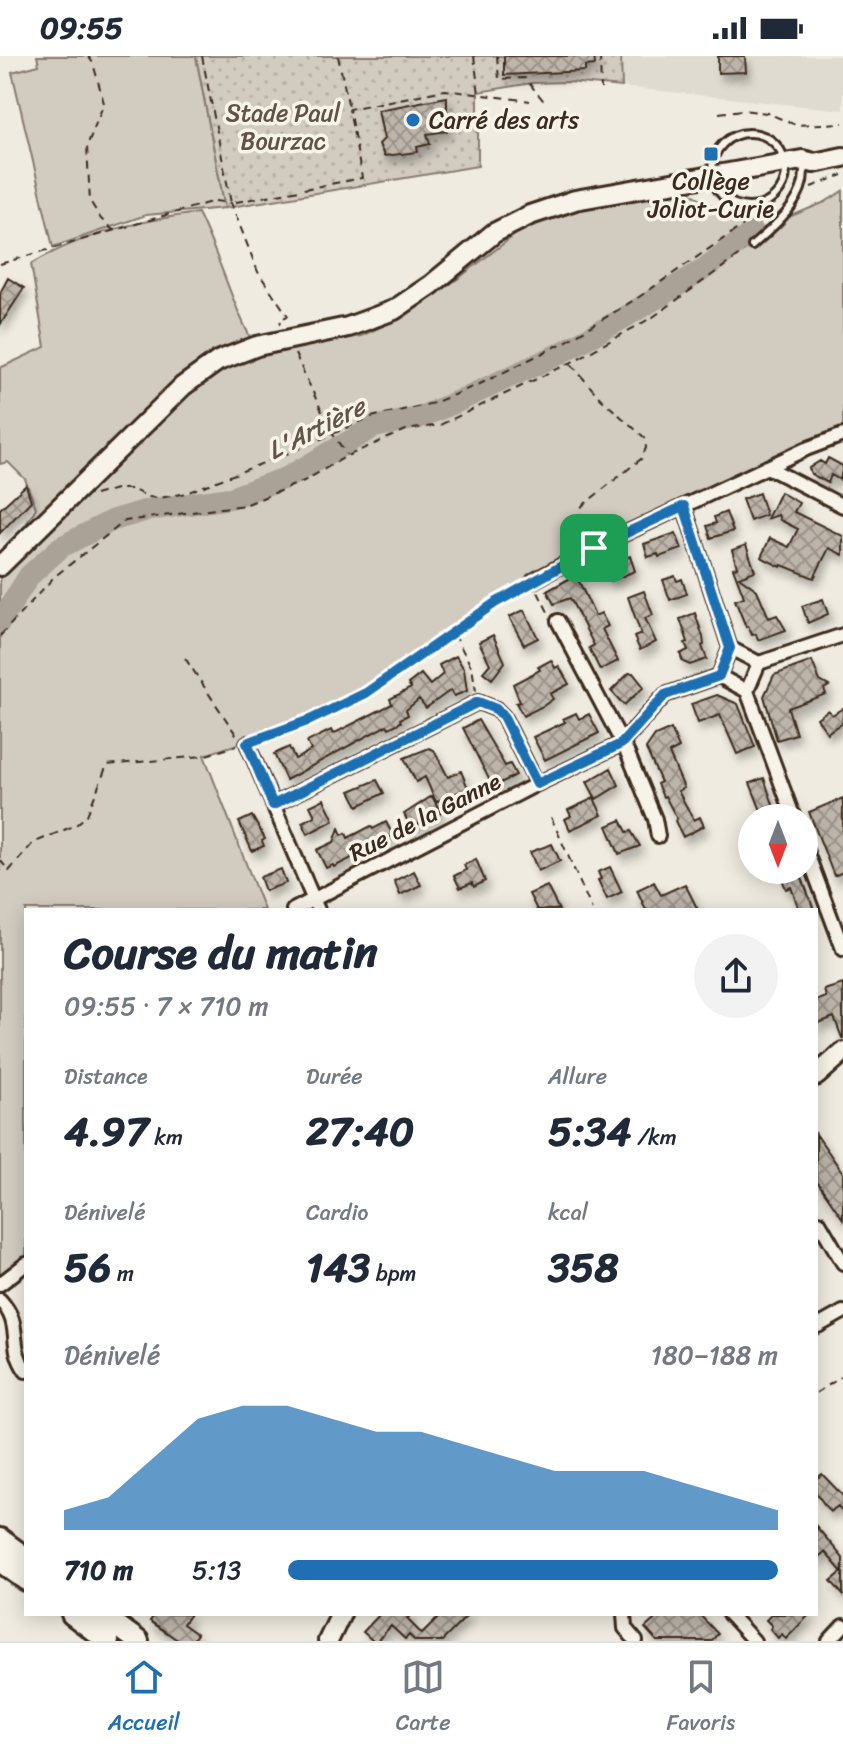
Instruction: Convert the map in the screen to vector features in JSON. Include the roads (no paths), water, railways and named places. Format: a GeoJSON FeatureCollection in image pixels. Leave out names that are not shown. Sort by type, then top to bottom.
{"type":"FeatureCollection","features":[{"type":"Feature","properties":{"kind":"main road"},"geometry":{"type":"LineString","coordinates":[[0,1539],[24,1557]]}},
{"type":"Feature","properties":{"kind":"main road"},"geometry":{"type":"LineString","coordinates":[[0,1561],[24,1579]]}},
{"type":"Feature","properties":{"kind":"main road"},"geometry":{"type":"LineString","coordinates":[[75,1616],[108,1641]]}},
{"type":"Feature","properties":{"kind":"main road"},"geometry":{"type":"LineString","coordinates":[[104,1616],[138,1641]]}},
{"type":"Feature","properties":{"kind":"street"},"geometry":{"type":"LineString","coordinates":[[795,162],[813,152],[843,146]]}},
{"type":"Feature","properties":{"kind":"street"},"geometry":{"type":"LineString","coordinates":[[0,566],[183,386],[218,361],[257,346],[348,327],[394,310],[431,285],[494,233],[530,215],[575,200],[795,162],[814,163],[843,157]]}},
{"type":"Feature","properties":{"kind":"street"},"geometry":{"type":"LineString","coordinates":[[533,581],[594,548],[843,435]]}},
{"type":"Feature","properties":{"kind":"street"},"geometry":{"type":"LineString","coordinates":[[767,467],[843,506]]}},
{"type":"Feature","properties":{"kind":"street"},"geometry":{"type":"LineString","coordinates":[[684,506],[730,648],[719,676]]}},
{"type":"Feature","properties":{"kind":"street"},"geometry":{"type":"LineString","coordinates":[[558,621],[643,788],[658,836]]}},
{"type":"Feature","properties":{"kind":"street"},"geometry":{"type":"LineString","coordinates":[[730,648],[759,663],[843,635]]}},
{"type":"Feature","properties":{"kind":"street"},"geometry":{"type":"LineString","coordinates":[[747,691],[759,663]]}},
{"type":"Feature","properties":{"kind":"street"},"geometry":{"type":"LineString","coordinates":[[621,744],[665,695],[719,676],[747,691],[788,804]]}},
{"type":"Feature","properties":{"kind":"street"},"geometry":{"type":"LineString","coordinates":[[273,805],[478,702],[496,709],[503,716],[537,784]]}},
{"type":"Feature","properties":{"kind":"street"},"geometry":{"type":"LineString","coordinates":[[247,743],[315,904]]}},
{"type":"Feature","properties":{"kind":"street","name":"Rue de la Ganne"},"geometry":{"type":"LineString","coordinates":[[315,904],[537,784],[621,744]]}},
{"type":"Feature","properties":{"kind":"street"},"geometry":{"type":"LineString","coordinates":[[818,882],[843,949]]}},
{"type":"Feature","properties":{"kind":"street"},"geometry":{"type":"LineString","coordinates":[[818,1074],[843,1052]]}},
{"type":"Feature","properties":{"kind":"street"},"geometry":{"type":"LineString","coordinates":[[818,1223],[843,1263]]}},
{"type":"Feature","properties":{"kind":"street"},"geometry":{"type":"LineString","coordinates":[[0,1284],[24,1266]]}},
{"type":"Feature","properties":{"kind":"street"},"geometry":{"type":"LineString","coordinates":[[0,1300],[15,1323],[16,1355],[24,1368]]}},
{"type":"Feature","properties":{"kind":"street"},"geometry":{"type":"LineString","coordinates":[[818,1326],[843,1312]]}},
{"type":"Feature","properties":{"kind":"street"},"geometry":{"type":"LineString","coordinates":[[328,1641],[340,1616]]}},
{"type":"Feature","properties":{"kind":"street"},"geometry":{"type":"LineString","coordinates":[[624,1616],[625,1628],[636,1641]]}},
{"type":"Feature","properties":{"kind":"street"},"geometry":{"type":"LineString","coordinates":[[730,1616],[747,1639]]}},
{"type":"Feature","properties":{"kind":"street"},"geometry":{"type":"LineString","coordinates":[[829,1641],[843,1626]]}},
{"type":"Feature","properties":{"kind":"lane"},"geometry":{"type":"LineString","coordinates":[[752,246],[793,205],[805,176],[795,162],[776,143],[755,133],[743,133],[723,144],[716,154],[712,165],[715,188],[724,199],[736,206],[750,208],[774,198],[795,162]]}},
{"type":"Feature","properties":{"kind":"waterway","name":"L'Artière"},"geometry":{"type":"LineString","coordinates":[[0,622],[29,576],[61,547],[113,520],[148,510],[230,498],[288,477],[374,427],[418,418],[456,402],[561,353],[618,321],[700,272],[753,232]]}},
{"type":"Feature","properties":{"kind":"place","name":"Carré des arts"},"geometry":{"type":"Point","coordinates":[413,120]}},
{"type":"Feature","properties":{"kind":"place","name":"Collège Joliot-Curie"},"geometry":{"type":"Point","coordinates":[711,154]}},
{"type":"Feature","properties":{"kind":"park label","name":"Stade Paul Bourzac"},"geometry":{"type":"Point","coordinates":[283,127]}}]}
